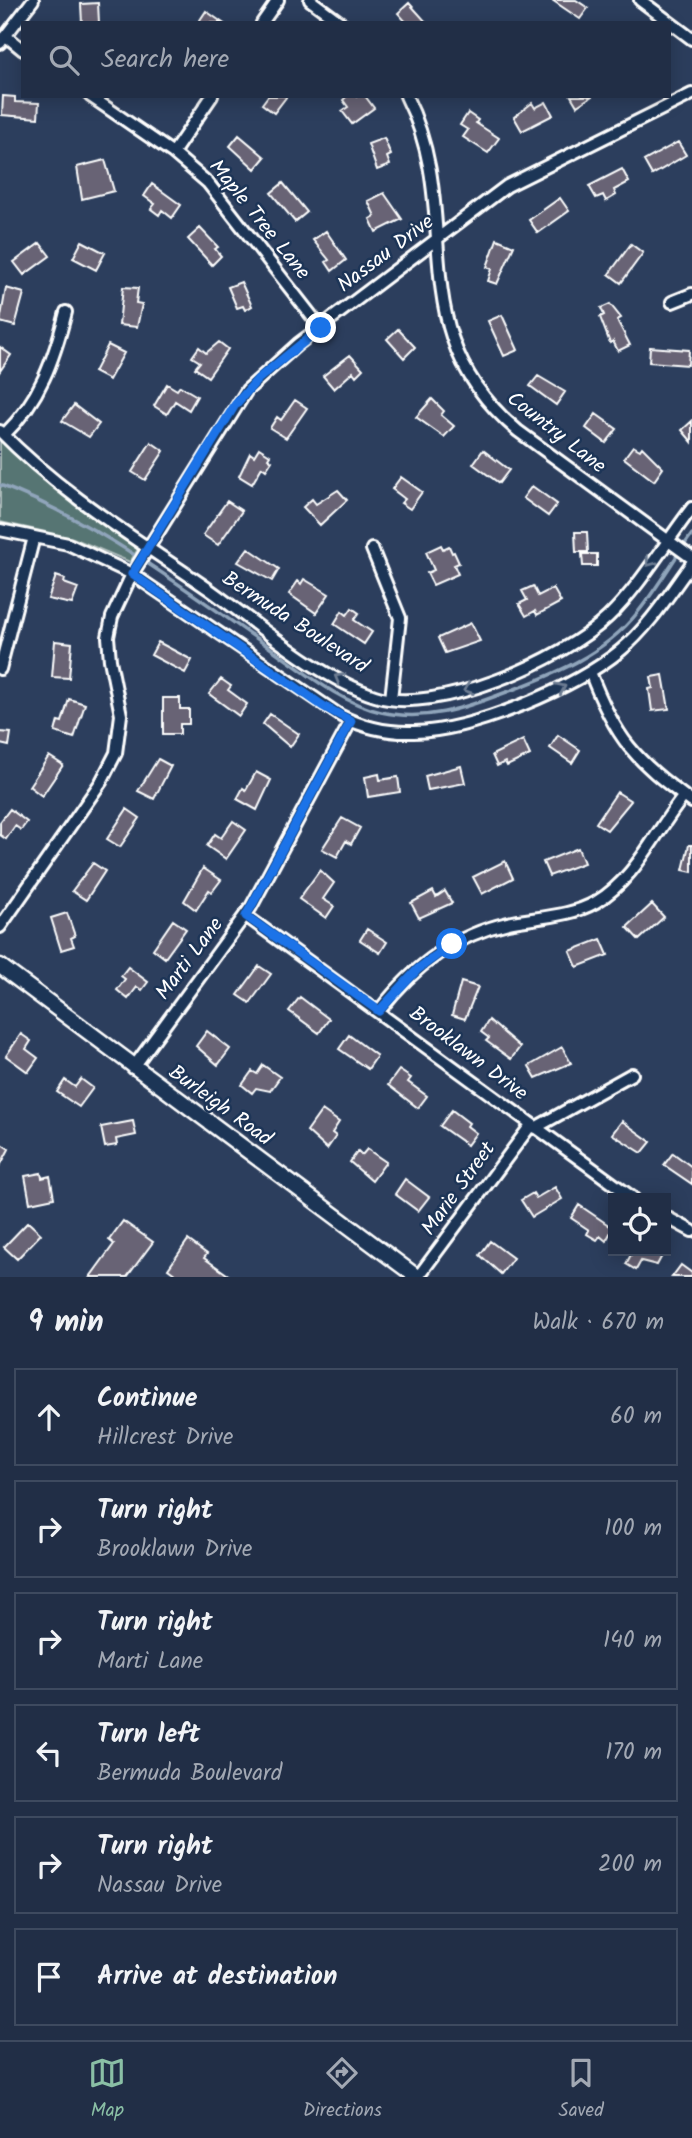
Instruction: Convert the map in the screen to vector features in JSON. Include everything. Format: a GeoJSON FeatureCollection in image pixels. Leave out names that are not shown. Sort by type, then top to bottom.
{"type":"FeatureCollection","features":[{"type":"Feature","properties":{"kind":"street"},"geometry":{"type":"LineString","coordinates":[[21,49],[3,40],[33,0]]}},
{"type":"Feature","properties":{"kind":"street"},"geometry":{"type":"LineString","coordinates":[[263,21],[278,0]]}},
{"type":"Feature","properties":{"kind":"street"},"geometry":{"type":"LineString","coordinates":[[310,0],[338,21]]}},
{"type":"Feature","properties":{"kind":"street"},"geometry":{"type":"LineString","coordinates":[[640,0],[669,21]]}},
{"type":"Feature","properties":{"kind":"street"},"geometry":{"type":"LineString","coordinates":[[671,23],[692,38]]}},
{"type":"Feature","properties":{"kind":"street","name":"Nassau Drive"},"geometry":{"type":"LineString","coordinates":[[0,928],[101,782],[117,753],[121,715],[108,637],[118,599],[223,424],[247,390],[321,328],[498,193],[539,168],[692,94]]}},
{"type":"Feature","properties":{"kind":"street","name":"Maple Tree Lane"},"geometry":{"type":"LineString","coordinates":[[93,98],[173,153],[208,183],[321,328]]}},
{"type":"Feature","properties":{"kind":"street"},"geometry":{"type":"LineString","coordinates":[[173,153],[211,98]]}},
{"type":"Feature","properties":{"kind":"street","name":"Country Lane"},"geometry":{"type":"LineString","coordinates":[[407,98],[426,154],[438,241],[442,298],[451,339],[465,372],[479,394],[505,420],[545,453],[672,543],[690,559]]}},
{"type":"Feature","properties":{"kind":"street"},"geometry":{"type":"LineString","coordinates":[[672,302],[692,294]]}},
{"type":"Feature","properties":{"kind":"street"},"geometry":{"type":"LineString","coordinates":[[2,433],[17,423],[46,378],[66,312]]}},
{"type":"Feature","properties":{"kind":"street","name":"Bermuda Boulevard"},"geometry":{"type":"LineString","coordinates":[[2,433],[42,471],[147,551],[330,673],[374,696],[391,699],[435,699],[460,692],[573,644],[609,615],[672,543],[692,508]]}},
{"type":"Feature","properties":{"kind":"street"},"geometry":{"type":"LineString","coordinates":[[0,530],[90,553],[135,569],[323,706],[351,721],[388,730],[439,730],[527,702],[590,673],[622,650],[641,630],[690,559]]}},
{"type":"Feature","properties":{"kind":"street"},"geometry":{"type":"LineString","coordinates":[[0,670],[34,537]]}},
{"type":"Feature","properties":{"kind":"street"},"geometry":{"type":"LineString","coordinates":[[372,549],[400,618],[391,699]]}},
{"type":"Feature","properties":{"kind":"street"},"geometry":{"type":"LineString","coordinates":[[379,1011],[410,977],[452,944],[488,929],[555,916],[596,902],[628,873],[688,799],[643,763],[620,737],[605,711],[590,673]]}},
{"type":"Feature","properties":{"kind":"street","name":"Marti Lane"},"geometry":{"type":"LineString","coordinates":[[133,1068],[246,916],[351,721]]}},
{"type":"Feature","properties":{"kind":"street","name":"Brooklawn Drive"},"geometry":{"type":"LineString","coordinates":[[246,916],[627,1193]]}},
{"type":"Feature","properties":{"kind":"street","name":"Burleigh Road"},"geometry":{"type":"LineString","coordinates":[[0,966],[133,1068],[418,1277]]}},
{"type":"Feature","properties":{"kind":"street","name":"Marie Street"},"geometry":{"type":"LineString","coordinates":[[418,1277],[533,1127],[632,1074]]}},
{"type":"Feature","properties":{"kind":"street"},"geometry":{"type":"LineString","coordinates":[[671,1220],[692,1231]]}},
{"type":"Feature","properties":{"kind":"green space"},"geometry":{"type":"Polygon","coordinates":[[[0,438],[140,546],[130,562],[73,538],[0,522],[0,438]]]}},
{"type":"Feature","properties":{"kind":"building"},"geometry":{"type":"Polygon","coordinates":[[[552,0],[576,0],[588,8],[580,19],[552,0]]]}},
{"type":"Feature","properties":{"kind":"building"},"geometry":{"type":"Polygon","coordinates":[[[98,3],[99,21],[82,21],[81,4],[98,3]]]}},
{"type":"Feature","properties":{"kind":"building"},"geometry":{"type":"Polygon","coordinates":[[[409,3],[425,21],[405,21],[398,13],[409,3]]]}},
{"type":"Feature","properties":{"kind":"building"},"geometry":{"type":"Polygon","coordinates":[[[206,11],[220,21],[199,21],[206,11]]]}},
{"type":"Feature","properties":{"kind":"building"},"geometry":{"type":"Polygon","coordinates":[[[3,96],[15,97],[15,102],[39,103],[38,118],[2,115],[3,96]]]}},
{"type":"Feature","properties":{"kind":"building"},"geometry":{"type":"Polygon","coordinates":[[[266,98],[285,98],[274,113],[262,104],[266,98]]]}},
{"type":"Feature","properties":{"kind":"building"},"geometry":{"type":"Polygon","coordinates":[[[366,98],[374,108],[352,124],[342,111],[348,107],[343,100],[366,98]]]}},
{"type":"Feature","properties":{"kind":"building"},"geometry":{"type":"Polygon","coordinates":[[[572,98],[589,98],[577,106],[572,98]]]}},
{"type":"Feature","properties":{"kind":"building"},"geometry":{"type":"Polygon","coordinates":[[[546,102],[553,115],[522,131],[514,117],[532,103],[535,108],[546,102]]]}},
{"type":"Feature","properties":{"kind":"building"},"geometry":{"type":"Polygon","coordinates":[[[468,113],[478,120],[476,123],[499,138],[488,153],[463,137],[468,130],[460,125],[468,113]]]}},
{"type":"Feature","properties":{"kind":"building"},"geometry":{"type":"Polygon","coordinates":[[[239,135],[265,157],[255,169],[230,146],[239,135]]]}},
{"type":"Feature","properties":{"kind":"building"},"geometry":{"type":"Polygon","coordinates":[[[384,138],[391,155],[387,157],[390,165],[377,170],[368,144],[384,138]]]}},
{"type":"Feature","properties":{"kind":"building"},"geometry":{"type":"Polygon","coordinates":[[[678,142],[686,155],[652,175],[644,161],[678,142]]]}},
{"type":"Feature","properties":{"kind":"building"},"geometry":{"type":"Polygon","coordinates":[[[105,160],[114,191],[82,199],[77,167],[105,160]]]}},
{"type":"Feature","properties":{"kind":"building"},"geometry":{"type":"Polygon","coordinates":[[[622,169],[629,182],[614,190],[616,195],[606,201],[603,195],[596,198],[589,186],[622,169]]]}},
{"type":"Feature","properties":{"kind":"building"},"geometry":{"type":"Polygon","coordinates":[[[283,183],[307,212],[295,222],[271,193],[283,183]]]}},
{"type":"Feature","properties":{"kind":"building"},"geometry":{"type":"Polygon","coordinates":[[[152,184],[181,205],[172,218],[162,210],[159,215],[151,209],[155,204],[144,196],[152,184]]]}},
{"type":"Feature","properties":{"kind":"building"},"geometry":{"type":"Polygon","coordinates":[[[384,193],[402,219],[376,232],[370,219],[375,216],[368,201],[384,193]]]}},
{"type":"Feature","properties":{"kind":"building"},"geometry":{"type":"Polygon","coordinates":[[[560,198],[569,211],[538,233],[529,220],[560,198]]]}},
{"type":"Feature","properties":{"kind":"building"},"geometry":{"type":"Polygon","coordinates":[[[200,228],[218,247],[215,249],[221,256],[212,265],[188,239],[200,228]]]}},
{"type":"Feature","properties":{"kind":"building"},"geometry":{"type":"Polygon","coordinates":[[[326,231],[346,260],[332,271],[326,262],[329,260],[313,240],[326,231]]]}},
{"type":"Feature","properties":{"kind":"building"},"geometry":{"type":"Polygon","coordinates":[[[497,239],[514,246],[497,284],[488,281],[492,269],[487,267],[497,239]]]}},
{"type":"Feature","properties":{"kind":"building"},"geometry":{"type":"Polygon","coordinates":[[[82,241],[105,253],[96,270],[73,258],[82,241]]]}},
{"type":"Feature","properties":{"kind":"building"},"geometry":{"type":"Polygon","coordinates":[[[40,243],[50,256],[24,275],[14,262],[40,243]]]}},
{"type":"Feature","properties":{"kind":"building"},"geometry":{"type":"Polygon","coordinates":[[[631,244],[643,253],[621,283],[609,274],[631,244]]]}},
{"type":"Feature","properties":{"kind":"building"},"geometry":{"type":"Polygon","coordinates":[[[241,282],[252,306],[245,310],[243,306],[237,308],[228,287],[241,282]]]}},
{"type":"Feature","properties":{"kind":"building"},"geometry":{"type":"Polygon","coordinates":[[[123,287],[138,288],[136,303],[142,304],[137,327],[119,325],[123,287]]]}},
{"type":"Feature","properties":{"kind":"building"},"geometry":{"type":"Polygon","coordinates":[[[6,288],[24,293],[15,326],[0,322],[6,288]]]}},
{"type":"Feature","properties":{"kind":"building"},"geometry":{"type":"Polygon","coordinates":[[[610,304],[621,318],[617,320],[630,345],[618,351],[613,341],[610,343],[600,317],[604,315],[601,308],[610,304]]]}},
{"type":"Feature","properties":{"kind":"building"},"geometry":{"type":"Polygon","coordinates":[[[502,315],[518,350],[504,356],[488,321],[502,315]]]}},
{"type":"Feature","properties":{"kind":"building"},"geometry":{"type":"Polygon","coordinates":[[[398,329],[415,347],[404,358],[387,339],[398,329]]]}},
{"type":"Feature","properties":{"kind":"building"},"geometry":{"type":"Polygon","coordinates":[[[219,342],[228,349],[208,377],[195,368],[200,362],[192,357],[199,347],[206,353],[219,342]]]}},
{"type":"Feature","properties":{"kind":"building"},"geometry":{"type":"Polygon","coordinates":[[[108,345],[124,353],[109,380],[94,372],[108,345]]]}},
{"type":"Feature","properties":{"kind":"building"},"geometry":{"type":"Polygon","coordinates":[[[0,347],[11,355],[0,371],[0,347]]]}},
{"type":"Feature","properties":{"kind":"building"},"geometry":{"type":"Polygon","coordinates":[[[650,347],[689,350],[688,365],[649,362],[650,347]]]}},
{"type":"Feature","properties":{"kind":"building"},"geometry":{"type":"Polygon","coordinates":[[[350,355],[363,369],[356,376],[353,372],[334,389],[323,376],[350,355]]]}},
{"type":"Feature","properties":{"kind":"building"},"geometry":{"type":"Polygon","coordinates":[[[538,376],[565,392],[556,405],[530,386],[538,376]]]}},
{"type":"Feature","properties":{"kind":"building"},"geometry":{"type":"Polygon","coordinates":[[[167,384],[177,390],[180,386],[197,396],[189,410],[175,401],[167,414],[154,406],[167,384]]]}},
{"type":"Feature","properties":{"kind":"building"},"geometry":{"type":"Polygon","coordinates":[[[432,399],[444,411],[441,415],[454,426],[444,437],[416,417],[432,399]]]}},
{"type":"Feature","properties":{"kind":"building"},"geometry":{"type":"Polygon","coordinates":[[[295,400],[307,408],[286,438],[270,428],[277,417],[281,420],[295,400]]]}},
{"type":"Feature","properties":{"kind":"building"},"geometry":{"type":"Polygon","coordinates":[[[74,405],[99,424],[89,437],[62,421],[74,405]]]}},
{"type":"Feature","properties":{"kind":"building"},"geometry":{"type":"Polygon","coordinates":[[[596,414],[617,429],[606,443],[586,428],[596,414]]]}},
{"type":"Feature","properties":{"kind":"building"},"geometry":{"type":"Polygon","coordinates":[[[692,421],[692,442],[682,430],[692,421]]]}},
{"type":"Feature","properties":{"kind":"building"},"geometry":{"type":"Polygon","coordinates":[[[151,442],[164,451],[145,480],[132,472],[151,442]]]}},
{"type":"Feature","properties":{"kind":"building"},"geometry":{"type":"Polygon","coordinates":[[[633,446],[640,450],[642,447],[663,468],[654,481],[624,458],[633,446]]]}},
{"type":"Feature","properties":{"kind":"building"},"geometry":{"type":"Polygon","coordinates":[[[259,448],[270,455],[268,458],[272,461],[266,470],[262,467],[252,484],[239,476],[250,453],[254,456],[259,448]]]}},
{"type":"Feature","properties":{"kind":"building"},"geometry":{"type":"Polygon","coordinates":[[[483,450],[509,470],[499,483],[473,464],[483,450]]]}},
{"type":"Feature","properties":{"kind":"building"},"geometry":{"type":"Polygon","coordinates":[[[401,477],[422,492],[410,509],[401,503],[405,499],[392,489],[401,477]]]}},
{"type":"Feature","properties":{"kind":"building"},"geometry":{"type":"Polygon","coordinates":[[[532,486],[557,504],[548,516],[523,498],[532,486]]]}},
{"type":"Feature","properties":{"kind":"building"},"geometry":{"type":"Polygon","coordinates":[[[338,490],[347,500],[320,525],[303,507],[312,499],[316,504],[338,490]]]}},
{"type":"Feature","properties":{"kind":"building"},"geometry":{"type":"Polygon","coordinates":[[[227,501],[242,511],[218,545],[203,535],[227,501]]]}},
{"type":"Feature","properties":{"kind":"building"},"geometry":{"type":"Polygon","coordinates":[[[575,532],[587,532],[588,552],[576,552],[575,532]]]}},
{"type":"Feature","properties":{"kind":"building"},"geometry":{"type":"Polygon","coordinates":[[[441,545],[443,549],[449,546],[452,553],[454,552],[459,563],[454,565],[458,574],[433,585],[427,573],[434,570],[426,552],[441,545]]]}},
{"type":"Feature","properties":{"kind":"building"},"geometry":{"type":"Polygon","coordinates":[[[248,548],[279,569],[272,581],[238,562],[248,548]]]}},
{"type":"Feature","properties":{"kind":"building"},"geometry":{"type":"Polygon","coordinates":[[[582,554],[597,554],[597,566],[583,566],[582,554]]]}},
{"type":"Feature","properties":{"kind":"building"},"geometry":{"type":"Polygon","coordinates":[[[56,576],[65,579],[64,583],[78,588],[72,604],[48,599],[56,576]]]}},
{"type":"Feature","properties":{"kind":"building"},"geometry":{"type":"Polygon","coordinates":[[[304,579],[329,594],[316,613],[289,594],[298,581],[301,584],[304,579]]]}},
{"type":"Feature","properties":{"kind":"building"},"geometry":{"type":"Polygon","coordinates":[[[533,586],[538,596],[553,588],[561,602],[537,615],[535,611],[526,616],[519,604],[527,600],[522,591],[533,586]]]}},
{"type":"Feature","properties":{"kind":"building"},"geometry":{"type":"Polygon","coordinates":[[[352,608],[359,613],[354,620],[372,632],[364,644],[334,624],[342,611],[347,615],[352,608]]]}},
{"type":"Feature","properties":{"kind":"building"},"geometry":{"type":"Polygon","coordinates":[[[471,623],[480,641],[445,653],[438,638],[471,623]]]}},
{"type":"Feature","properties":{"kind":"building"},"geometry":{"type":"Polygon","coordinates":[[[55,641],[72,643],[69,678],[52,677],[55,641]]]}},
{"type":"Feature","properties":{"kind":"building"},"geometry":{"type":"Polygon","coordinates":[[[158,642],[192,660],[185,673],[151,655],[158,642]]]}},
{"type":"Feature","properties":{"kind":"building"},"geometry":{"type":"Polygon","coordinates":[[[663,675],[669,709],[652,711],[649,689],[653,688],[651,677],[663,675]]]}},
{"type":"Feature","properties":{"kind":"building"},"geometry":{"type":"Polygon","coordinates":[[[221,679],[231,686],[228,690],[247,704],[239,716],[209,694],[221,679]]]}},
{"type":"Feature","properties":{"kind":"building"},"geometry":{"type":"Polygon","coordinates":[[[163,698],[180,698],[180,709],[189,709],[189,724],[180,724],[180,734],[163,734],[163,698]]]}},
{"type":"Feature","properties":{"kind":"building"},"geometry":{"type":"Polygon","coordinates":[[[69,699],[85,704],[74,738],[55,732],[58,721],[62,722],[69,699]]]}},
{"type":"Feature","properties":{"kind":"building"},"geometry":{"type":"Polygon","coordinates":[[[270,714],[299,734],[290,747],[263,724],[270,714]]]}},
{"type":"Feature","properties":{"kind":"building"},"geometry":{"type":"Polygon","coordinates":[[[0,732],[11,733],[9,746],[0,744],[0,732]]]}},
{"type":"Feature","properties":{"kind":"building"},"geometry":{"type":"Polygon","coordinates":[[[558,735],[580,750],[572,763],[550,748],[558,735]]]}},
{"type":"Feature","properties":{"kind":"building"},"geometry":{"type":"Polygon","coordinates":[[[523,740],[530,755],[507,766],[505,762],[497,766],[492,755],[523,740]]]}},
{"type":"Feature","properties":{"kind":"building"},"geometry":{"type":"Polygon","coordinates":[[[49,756],[63,765],[42,796],[29,786],[49,756]]]}},
{"type":"Feature","properties":{"kind":"building"},"geometry":{"type":"Polygon","coordinates":[[[158,759],[171,766],[154,799],[138,791],[158,759]]]}},
{"type":"Feature","properties":{"kind":"building"},"geometry":{"type":"Polygon","coordinates":[[[461,766],[465,783],[428,790],[425,776],[461,766]]]}},
{"type":"Feature","properties":{"kind":"building"},"geometry":{"type":"Polygon","coordinates":[[[256,772],[271,780],[257,810],[237,799],[243,788],[246,790],[256,772]]]}},
{"type":"Feature","properties":{"kind":"building"},"geometry":{"type":"Polygon","coordinates":[[[379,774],[380,780],[398,777],[400,792],[368,797],[365,777],[379,774]]]}},
{"type":"Feature","properties":{"kind":"building"},"geometry":{"type":"Polygon","coordinates":[[[617,792],[631,801],[607,830],[596,823],[617,792]]]}},
{"type":"Feature","properties":{"kind":"building"},"geometry":{"type":"Polygon","coordinates":[[[10,809],[27,822],[21,830],[15,826],[6,839],[0,835],[0,822],[10,809]]]}},
{"type":"Feature","properties":{"kind":"building"},"geometry":{"type":"Polygon","coordinates":[[[127,809],[140,818],[120,847],[107,839],[127,809]]]}},
{"type":"Feature","properties":{"kind":"building"},"geometry":{"type":"Polygon","coordinates":[[[342,818],[360,828],[351,844],[346,841],[337,857],[322,849],[342,818]]]}},
{"type":"Feature","properties":{"kind":"building"},"geometry":{"type":"Polygon","coordinates":[[[233,821],[246,830],[226,859],[207,846],[215,834],[221,838],[233,821]]]}},
{"type":"Feature","properties":{"kind":"building"},"geometry":{"type":"Polygon","coordinates":[[[689,845],[692,845],[692,872],[683,870],[689,845]]]}},
{"type":"Feature","properties":{"kind":"building"},"geometry":{"type":"Polygon","coordinates":[[[578,848],[584,863],[549,876],[543,862],[578,848]]]}},
{"type":"Feature","properties":{"kind":"building"},"geometry":{"type":"Polygon","coordinates":[[[505,861],[513,878],[482,894],[473,877],[505,861]]]}},
{"type":"Feature","properties":{"kind":"building"},"geometry":{"type":"Polygon","coordinates":[[[93,863],[105,871],[86,900],[72,891],[93,863]]]}},
{"type":"Feature","properties":{"kind":"building"},"geometry":{"type":"Polygon","coordinates":[[[203,868],[221,880],[212,892],[209,890],[196,910],[184,901],[203,868]]]}},
{"type":"Feature","properties":{"kind":"building"},"geometry":{"type":"Polygon","coordinates":[[[320,870],[334,883],[323,899],[334,906],[326,918],[299,899],[320,870]]]}},
{"type":"Feature","properties":{"kind":"building"},"geometry":{"type":"Polygon","coordinates":[[[433,891],[436,897],[445,891],[452,903],[419,918],[411,903],[433,891]]]}},
{"type":"Feature","properties":{"kind":"building"},"geometry":{"type":"Polygon","coordinates":[[[652,904],[664,917],[639,940],[627,927],[652,904]]]}},
{"type":"Feature","properties":{"kind":"building"},"geometry":{"type":"Polygon","coordinates":[[[67,913],[75,936],[71,938],[74,946],[61,950],[51,918],[67,913]]]}},
{"type":"Feature","properties":{"kind":"building"},"geometry":{"type":"Polygon","coordinates":[[[173,920],[186,929],[165,958],[153,949],[173,920]]]}},
{"type":"Feature","properties":{"kind":"building"},"geometry":{"type":"Polygon","coordinates":[[[367,929],[387,942],[380,953],[360,940],[367,929]]]}},
{"type":"Feature","properties":{"kind":"building"},"geometry":{"type":"Polygon","coordinates":[[[601,939],[608,955],[577,967],[570,951],[601,939]]]}},
{"type":"Feature","properties":{"kind":"building"},"geometry":{"type":"Polygon","coordinates":[[[259,966],[271,974],[250,1003],[238,995],[259,966]]]}},
{"type":"Feature","properties":{"kind":"building"},"geometry":{"type":"Polygon","coordinates":[[[128,967],[148,982],[142,990],[137,987],[128,999],[117,990],[125,979],[121,976],[128,967]]]}},
{"type":"Feature","properties":{"kind":"building"},"geometry":{"type":"Polygon","coordinates":[[[461,982],[478,987],[465,1019],[452,1015],[461,982]]]}},
{"type":"Feature","properties":{"kind":"building"},"geometry":{"type":"Polygon","coordinates":[[[300,997],[329,1019],[319,1033],[289,1011],[300,997]]]}},
{"type":"Feature","properties":{"kind":"building"},"geometry":{"type":"Polygon","coordinates":[[[489,1020],[520,1047],[511,1059],[486,1041],[489,1038],[481,1032],[489,1020]]]}},
{"type":"Feature","properties":{"kind":"building"},"geometry":{"type":"Polygon","coordinates":[[[207,1031],[230,1049],[218,1065],[196,1046],[207,1031]]]}},
{"type":"Feature","properties":{"kind":"building"},"geometry":{"type":"Polygon","coordinates":[[[21,1034],[31,1041],[26,1049],[38,1058],[28,1072],[6,1056],[21,1034]]]}},
{"type":"Feature","properties":{"kind":"building"},"geometry":{"type":"Polygon","coordinates":[[[349,1035],[377,1056],[368,1069],[339,1049],[349,1035]]]}},
{"type":"Feature","properties":{"kind":"building"},"geometry":{"type":"Polygon","coordinates":[[[562,1047],[571,1063],[536,1078],[529,1066],[562,1047]]]}},
{"type":"Feature","properties":{"kind":"building"},"geometry":{"type":"Polygon","coordinates":[[[263,1065],[280,1077],[270,1091],[256,1088],[252,1093],[242,1085],[252,1071],[257,1074],[263,1065]]]}},
{"type":"Feature","properties":{"kind":"building"},"geometry":{"type":"Polygon","coordinates":[[[399,1070],[411,1078],[408,1082],[427,1096],[418,1108],[388,1085],[399,1070]]]}},
{"type":"Feature","properties":{"kind":"building"},"geometry":{"type":"Polygon","coordinates":[[[81,1079],[93,1088],[79,1107],[57,1092],[65,1080],[75,1087],[81,1079]]]}},
{"type":"Feature","properties":{"kind":"building"},"geometry":{"type":"Polygon","coordinates":[[[322,1110],[339,1122],[332,1133],[336,1136],[327,1149],[307,1131],[322,1110]]]}},
{"type":"Feature","properties":{"kind":"building"},"geometry":{"type":"Polygon","coordinates":[[[452,1110],[469,1123],[467,1126],[476,1133],[467,1145],[440,1126],[452,1110]]]}},
{"type":"Feature","properties":{"kind":"building"},"geometry":{"type":"Polygon","coordinates":[[[133,1121],[136,1135],[116,1139],[117,1145],[105,1147],[101,1127],[133,1121]]]}},
{"type":"Feature","properties":{"kind":"building"},"geometry":{"type":"Polygon","coordinates":[[[622,1121],[651,1142],[642,1153],[612,1134],[622,1121]]]}},
{"type":"Feature","properties":{"kind":"building"},"geometry":{"type":"Polygon","coordinates":[[[0,1143],[9,1149],[0,1166],[0,1143]]]}},
{"type":"Feature","properties":{"kind":"building"},"geometry":{"type":"Polygon","coordinates":[[[367,1149],[386,1162],[372,1181],[350,1162],[358,1151],[362,1155],[367,1149]]]}},
{"type":"Feature","properties":{"kind":"building"},"geometry":{"type":"Polygon","coordinates":[[[673,1153],[692,1167],[692,1184],[664,1165],[673,1153]]]}},
{"type":"Feature","properties":{"kind":"building"},"geometry":{"type":"Polygon","coordinates":[[[41,1173],[42,1178],[50,1176],[54,1198],[30,1203],[25,1176],[41,1173]]]}},
{"type":"Feature","properties":{"kind":"building"},"geometry":{"type":"Polygon","coordinates":[[[405,1179],[429,1197],[418,1211],[395,1194],[405,1179]]]}},
{"type":"Feature","properties":{"kind":"building"},"geometry":{"type":"Polygon","coordinates":[[[555,1187],[562,1199],[532,1217],[521,1200],[533,1193],[536,1198],[555,1187]]]}},
{"type":"Feature","properties":{"kind":"building"},"geometry":{"type":"Polygon","coordinates":[[[579,1205],[608,1225],[606,1241],[600,1236],[597,1240],[587,1234],[589,1230],[571,1218],[579,1205]]]}},
{"type":"Feature","properties":{"kind":"building"},"geometry":{"type":"Polygon","coordinates":[[[123,1221],[153,1242],[127,1277],[90,1277],[114,1244],[109,1240],[123,1221]]]}},
{"type":"Feature","properties":{"kind":"building"},"geometry":{"type":"Polygon","coordinates":[[[28,1222],[41,1234],[17,1259],[4,1247],[28,1222]]]}},
{"type":"Feature","properties":{"kind":"building"},"geometry":{"type":"Polygon","coordinates":[[[188,1240],[207,1254],[204,1258],[231,1277],[179,1277],[168,1269],[188,1240]]]}},
{"type":"Feature","properties":{"kind":"building"},"geometry":{"type":"Polygon","coordinates":[[[490,1241],[513,1258],[501,1274],[480,1255],[490,1241]]]}},
{"type":"Feature","properties":{"kind":"building"},"geometry":{"type":"Polygon","coordinates":[[[630,1256],[662,1256],[657,1265],[641,1261],[636,1270],[626,1264],[630,1256]]]}},
{"type":"Feature","properties":{"kind":"building"},"geometry":{"type":"Polygon","coordinates":[[[681,1265],[692,1273],[692,1277],[672,1277],[681,1265]]]}},
{"type":"Feature","properties":{"kind":"waterway"},"geometry":{"type":"LineString","coordinates":[[0,485],[70,517],[136,556],[334,692],[365,707],[397,715],[428,715],[473,704],[541,679],[594,652],[638,612],[692,534]]}},
{"type":"Feature","properties":{"kind":"route"},"geometry":{"type":"LineString","coordinates":[[321,328],[258,379],[235,405],[159,534],[132,574],[323,706],[351,721],[246,916],[379,1011],[418,969],[452,944]]}}]}
